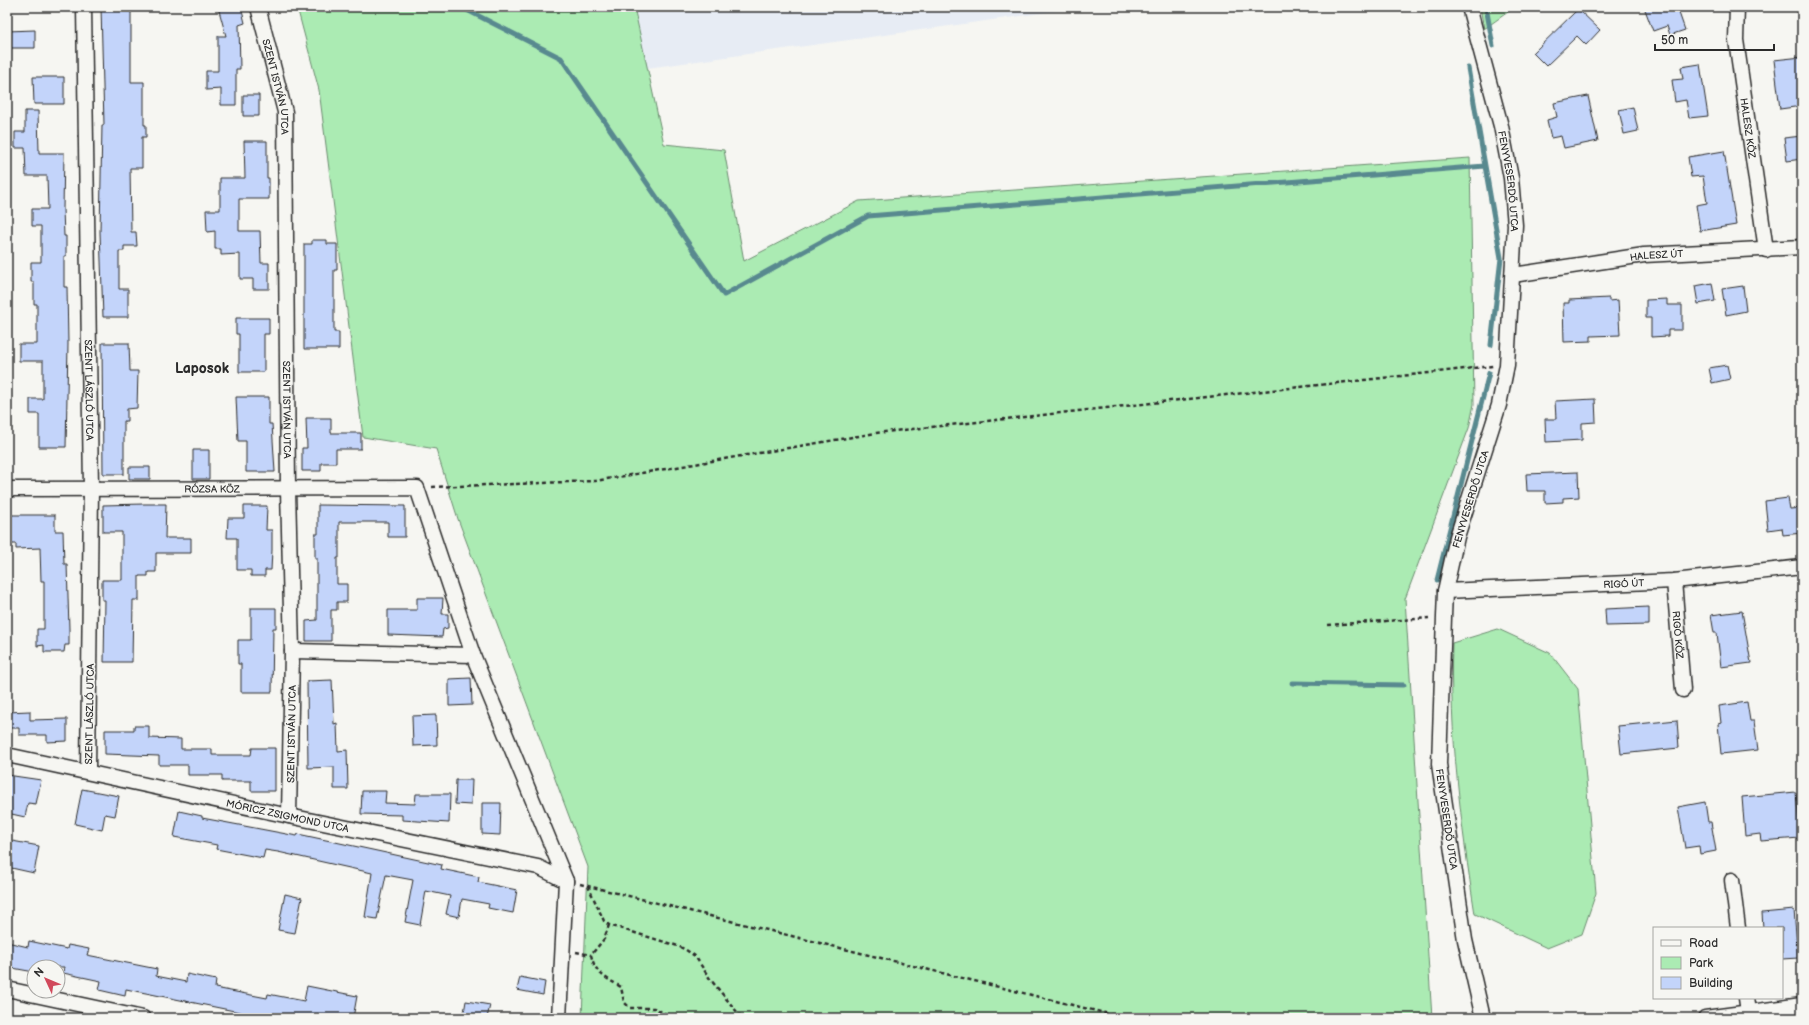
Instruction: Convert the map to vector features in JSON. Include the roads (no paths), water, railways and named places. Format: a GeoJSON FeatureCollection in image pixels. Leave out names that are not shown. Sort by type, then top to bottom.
{"type":"FeatureCollection","features":[{"type":"Feature","properties":{"kind":"street","name":"SZENT LÁSZLÓ UTCA"},"geometry":{"type":"LineString","coordinates":[[84,7],[91,488],[88,772]]}},
{"type":"Feature","properties":{"kind":"street","name":"SZENT ISTVÁN UTCA"},"geometry":{"type":"LineString","coordinates":[[258,7],[285,112],[288,490],[292,652],[289,816]]}},
{"type":"Feature","properties":{"kind":"street","name":"FENYVESERDŐ UTCA"},"geometry":{"type":"LineString","coordinates":[[1470,7],[1501,126],[1510,178],[1515,225],[1507,364],[1497,412],[1457,537],[1445,591],[1439,764],[1465,940],[1483,1018]]}},
{"type":"Feature","properties":{"kind":"street","name":"HALESZ KÖZ"},"geometry":{"type":"LineString","coordinates":[[1737,7],[1736,40],[1766,250]]}},
{"type":"Feature","properties":{"kind":"street","name":"HALESZ ÚT"},"geometry":{"type":"LineString","coordinates":[[1513,275],[1644,255],[1802,247]]}},
{"type":"Feature","properties":{"kind":"street","name":"RÓZSA KÖZ"},"geometry":{"type":"LineString","coordinates":[[7,489],[91,488],[288,490],[417,488],[474,655]]}},
{"type":"Feature","properties":{"kind":"street","name":"RIGÓ ÚT"},"geometry":{"type":"LineString","coordinates":[[1445,591],[1674,580],[1802,568]]}},
{"type":"Feature","properties":{"kind":"street","name":"RIGÓ KÖZ"},"geometry":{"type":"LineString","coordinates":[[1674,580],[1683,690]]}},
{"type":"Feature","properties":{"kind":"street"},"geometry":{"type":"LineString","coordinates":[[292,652],[474,655],[566,881],[559,1018]]}},
{"type":"Feature","properties":{"kind":"street","name":"MÓRICZ ZSIGMOND UTCA"},"geometry":{"type":"LineString","coordinates":[[7,756],[538,867],[566,881]]}},
{"type":"Feature","properties":{"kind":"street"},"geometry":{"type":"LineString","coordinates":[[1732,880],[1738,927]]}},
{"type":"Feature","properties":{"kind":"street"},"geometry":{"type":"LineString","coordinates":[[7,989],[143,1018]]}},
{"type":"Feature","properties":{"kind":"street"},"geometry":{"type":"LineString","coordinates":[[1746,999],[1748,1012]]}},
{"type":"Feature","properties":{"kind":"street"},"geometry":{"type":"LineString","coordinates":[[1705,1018],[1734,1016],[1748,1012],[1802,1005]]}},
{"type":"Feature","properties":{"kind":"waterway"},"geometry":{"type":"LineString","coordinates":[[461,7],[561,58],[724,295],[868,216],[1485,166]]}},
{"type":"Feature","properties":{"kind":"waterway"},"geometry":{"type":"LineString","coordinates":[[1486,7],[1493,46]]}},
{"type":"Feature","properties":{"kind":"waterway"},"geometry":{"type":"LineString","coordinates":[[1468,68],[1501,258],[1491,345]]}},
{"type":"Feature","properties":{"kind":"waterway"},"geometry":{"type":"LineString","coordinates":[[1437,580],[1489,373]]}},
{"type":"Feature","properties":{"kind":"waterway"},"geometry":{"type":"LineString","coordinates":[[1292,683],[1404,685]]}},
{"type":"Feature","properties":{"kind":"district","name":"Laposok"},"geometry":{"type":"Point","coordinates":[202,368]}}]}
